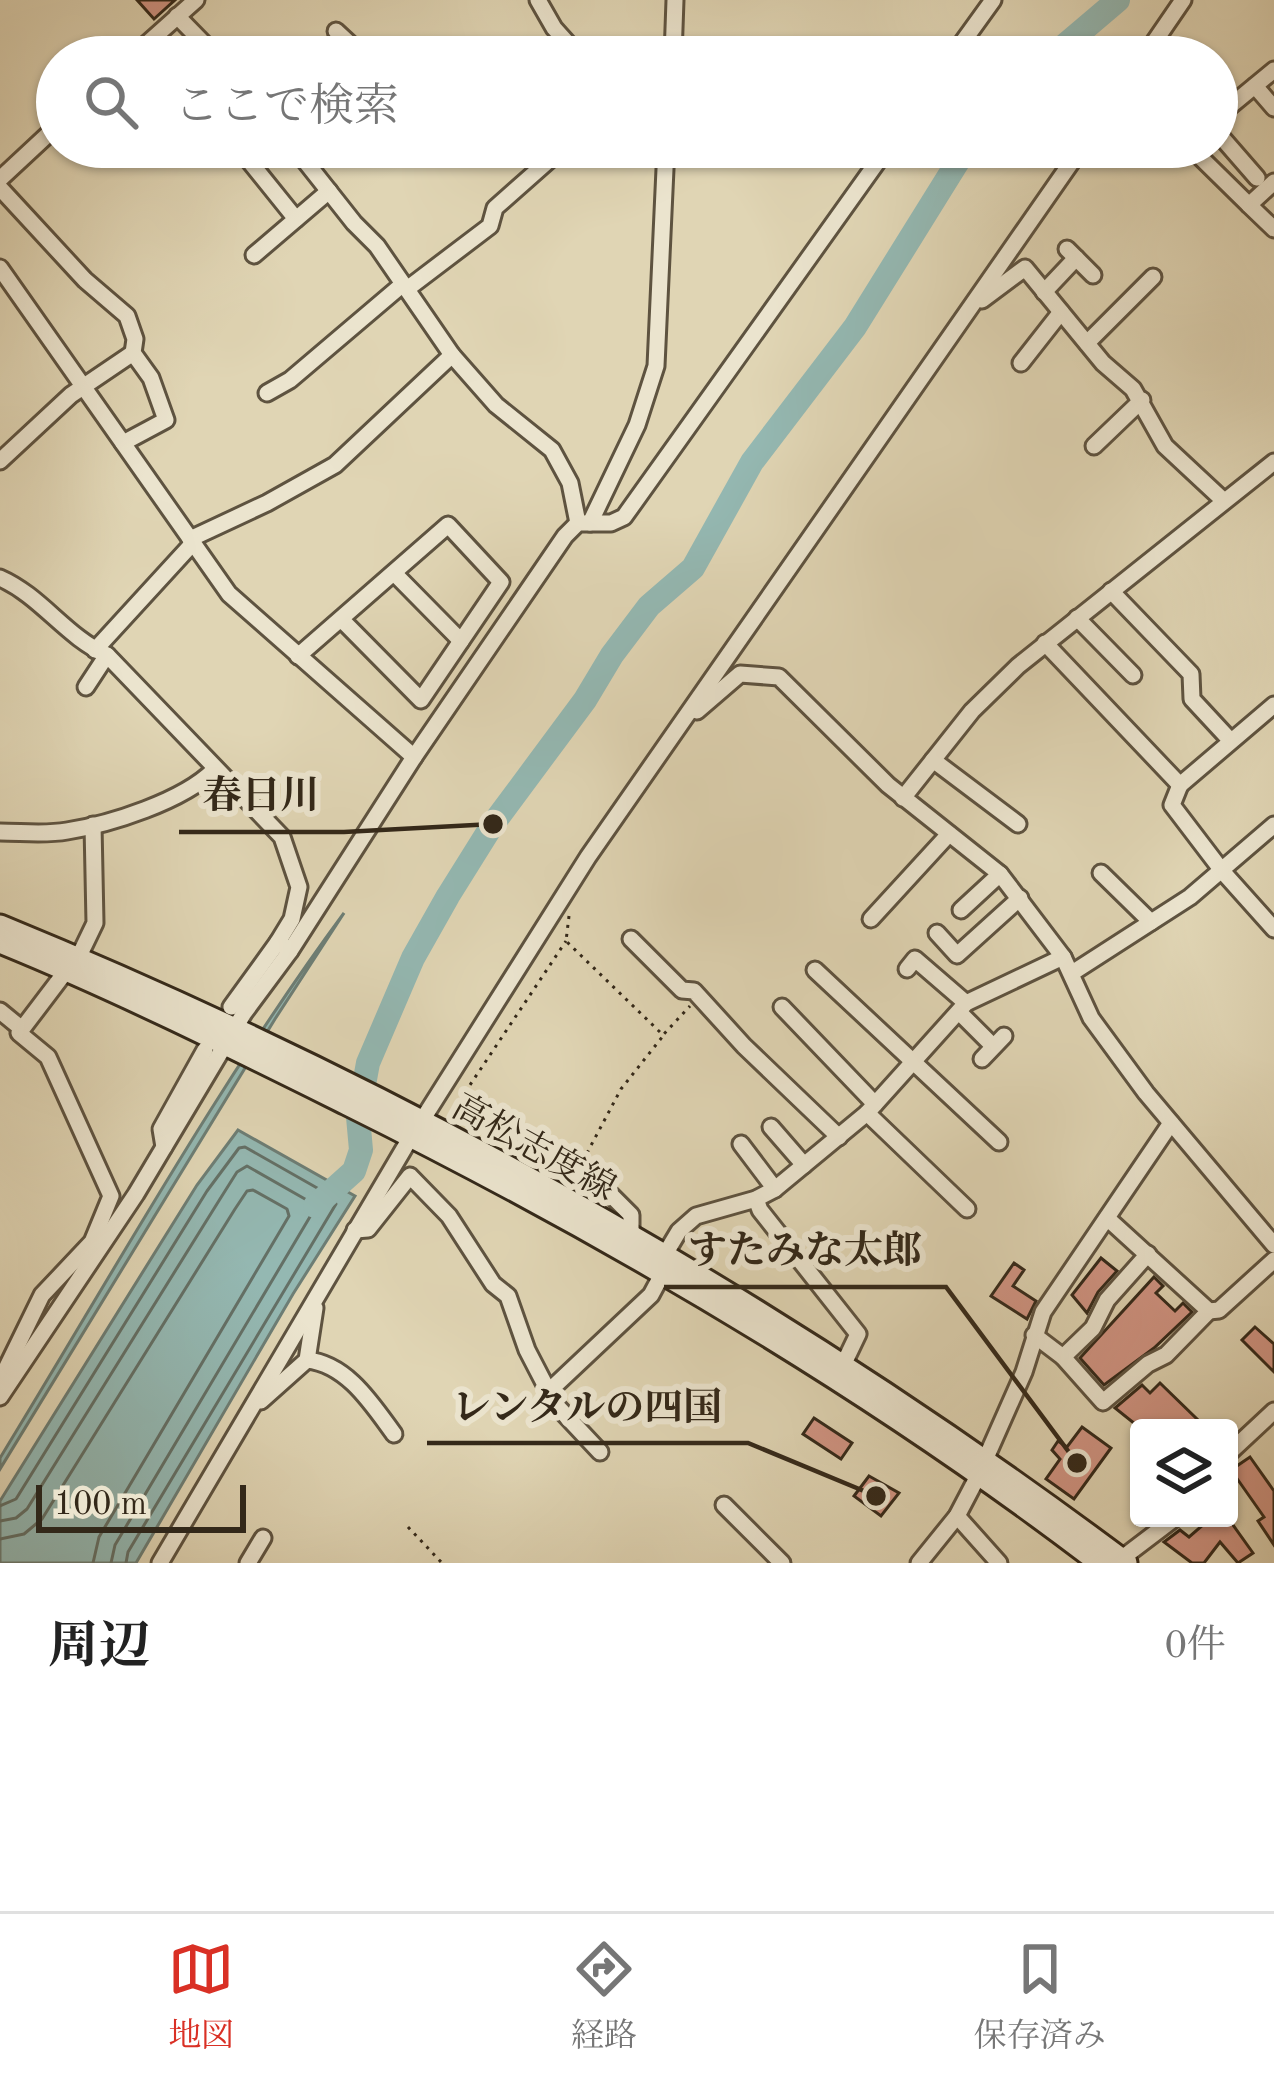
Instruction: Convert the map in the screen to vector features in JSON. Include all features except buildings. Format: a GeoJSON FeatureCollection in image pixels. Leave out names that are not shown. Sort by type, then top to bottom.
{"type":"FeatureCollection","features":[{"type":"Feature","properties":{"kind":"main road","name":"高松志度線"},"geometry":{"type":"LineString","coordinates":[[0,926],[229,1034],[631,1236],[663,1264]]}},
{"type":"Feature","properties":{"kind":"main road","name":"高松志度線"},"geometry":{"type":"LineString","coordinates":[[0,942],[72,963]]}},
{"type":"Feature","properties":{"kind":"main road","name":"高松志度線"},"geometry":{"type":"LineString","coordinates":[[412,1127],[663,1264],[981,1468],[1116,1562]]}},
{"type":"Feature","properties":{"kind":"street"},"geometry":{"type":"LineString","coordinates":[[155,36],[196,0]]}},
{"type":"Feature","properties":{"kind":"street"},"geometry":{"type":"LineString","coordinates":[[538,0],[561,36]]}},
{"type":"Feature","properties":{"kind":"street"},"geometry":{"type":"LineString","coordinates":[[674,36],[675,0]]}},
{"type":"Feature","properties":{"kind":"street"},"geometry":{"type":"LineString","coordinates":[[967,36],[993,0]]}},
{"type":"Feature","properties":{"kind":"street"},"geometry":{"type":"LineString","coordinates":[[1158,36],[1183,0]]}},
{"type":"Feature","properties":{"kind":"street"},"geometry":{"type":"LineString","coordinates":[[177,16],[197,36]]}},
{"type":"Feature","properties":{"kind":"street"},"geometry":{"type":"LineString","coordinates":[[336,31],[341,36]]}},
{"type":"Feature","properties":{"kind":"street"},"geometry":{"type":"LineString","coordinates":[[1238,100],[1274,70]]}},
{"type":"Feature","properties":{"kind":"street"},"geometry":{"type":"LineString","coordinates":[[1255,86],[1274,108]]}},
{"type":"Feature","properties":{"kind":"street"},"geometry":{"type":"LineString","coordinates":[[0,179],[36,146]]}},
{"type":"Feature","properties":{"kind":"street"},"geometry":{"type":"LineString","coordinates":[[1238,153],[1266,180],[1249,205]]}},
{"type":"Feature","properties":{"kind":"street"},"geometry":{"type":"LineString","coordinates":[[255,168],[296,219]]}},
{"type":"Feature","properties":{"kind":"street"},"geometry":{"type":"LineString","coordinates":[[311,168],[377,246],[452,355],[496,405],[552,450],[584,523]]}},
{"type":"Feature","properties":{"kind":"street"},"geometry":{"type":"LineString","coordinates":[[267,393],[490,226],[495,208],[540,168]]}},
{"type":"Feature","properties":{"kind":"street"},"geometry":{"type":"LineString","coordinates":[[0,1397],[164,1147],[284,947],[565,536],[584,523],[637,425],[656,366],[665,168]]}},
{"type":"Feature","properties":{"kind":"street"},"geometry":{"type":"LineString","coordinates":[[584,523],[624,518],[873,168]]}},
{"type":"Feature","properties":{"kind":"street"},"geometry":{"type":"LineString","coordinates":[[168,1560],[412,1127],[529,946],[1067,168]]}},
{"type":"Feature","properties":{"kind":"street"},"geometry":{"type":"LineString","coordinates":[[1211,168],[1274,229]]}},
{"type":"Feature","properties":{"kind":"street"},"geometry":{"type":"LineString","coordinates":[[0,188],[85,280],[128,316],[134,353],[151,378],[166,420],[123,443]]}},
{"type":"Feature","properties":{"kind":"street"},"geometry":{"type":"LineString","coordinates":[[254,255],[328,191]]}},
{"type":"Feature","properties":{"kind":"street"},"geometry":{"type":"LineString","coordinates":[[1045,292],[1071,253],[1093,275]]}},
{"type":"Feature","properties":{"kind":"street"},"geometry":{"type":"LineString","coordinates":[[0,268],[229,594],[413,757]]}},
{"type":"Feature","properties":{"kind":"street"},"geometry":{"type":"LineString","coordinates":[[967,313],[1025,268],[1087,344],[1142,400],[1165,446],[1224,502]]}},
{"type":"Feature","properties":{"kind":"street"},"geometry":{"type":"LineString","coordinates":[[1087,344],[1153,277]]}},
{"type":"Feature","properties":{"kind":"street"},"geometry":{"type":"LineString","coordinates":[[1021,363],[1060,312]]}},
{"type":"Feature","properties":{"kind":"street"},"geometry":{"type":"LineString","coordinates":[[0,461],[71,395],[134,353]]}},
{"type":"Feature","properties":{"kind":"street"},"geometry":{"type":"LineString","coordinates":[[86,687],[101,653],[191,541],[335,464],[452,355]]}},
{"type":"Feature","properties":{"kind":"street"},"geometry":{"type":"LineString","coordinates":[[1094,446],[1142,400]]}},
{"type":"Feature","properties":{"kind":"street"},"geometry":{"type":"LineString","coordinates":[[903,797],[972,711],[1046,643],[1274,462]]}},
{"type":"Feature","properties":{"kind":"street"},"geometry":{"type":"LineString","coordinates":[[298,656],[340,619],[394,573],[448,525],[501,582],[421,700],[340,619]]}},
{"type":"Feature","properties":{"kind":"street"},"geometry":{"type":"LineString","coordinates":[[394,573],[461,641]]}},
{"type":"Feature","properties":{"kind":"street"},"geometry":{"type":"LineString","coordinates":[[0,578],[101,653],[282,837],[299,887],[284,947]]}},
{"type":"Feature","properties":{"kind":"street"},"geometry":{"type":"LineString","coordinates":[[1111,591],[1191,674],[1192,699],[1230,740]]}},
{"type":"Feature","properties":{"kind":"street"},"geometry":{"type":"LineString","coordinates":[[1077,618],[1133,675]]}},
{"type":"Feature","properties":{"kind":"street"},"geometry":{"type":"LineString","coordinates":[[1046,643],[1180,784]]}},
{"type":"Feature","properties":{"kind":"street"},"geometry":{"type":"LineString","coordinates":[[678,728],[740,674],[779,677],[903,797],[1000,874],[1068,965],[1091,1018],[1171,1123],[1274,1245]]}},
{"type":"Feature","properties":{"kind":"street"},"geometry":{"type":"LineString","coordinates":[[1274,705],[1180,784],[1172,805],[1274,929]]}},
{"type":"Feature","properties":{"kind":"street"},"geometry":{"type":"LineString","coordinates":[[933,760],[1018,824]]}},
{"type":"Feature","properties":{"kind":"street"},"geometry":{"type":"LineString","coordinates":[[0,832],[63,832],[94,825],[181,796],[214,770]]}},
{"type":"Feature","properties":{"kind":"street"},"geometry":{"type":"LineString","coordinates":[[0,1381],[42,1295],[96,1245],[111,1196],[48,1057],[19,1033],[72,963],[95,922],[94,825]]}},
{"type":"Feature","properties":{"kind":"street"},"geometry":{"type":"LineString","coordinates":[[548,1392],[651,1295],[679,1231],[696,1216],[775,1189],[871,1108],[963,1008],[1068,965],[1151,922],[1223,872],[1274,825]]}},
{"type":"Feature","properties":{"kind":"street"},"geometry":{"type":"LineString","coordinates":[[871,920],[909,888],[949,834]]}},
{"type":"Feature","properties":{"kind":"street"},"geometry":{"type":"LineString","coordinates":[[1101,873],[1151,922]]}},
{"type":"Feature","properties":{"kind":"street"},"geometry":{"type":"LineString","coordinates":[[962,910],[1000,874]]}},
{"type":"Feature","properties":{"kind":"street"},"geometry":{"type":"LineString","coordinates":[[937,934],[957,955],[1020,898]]}},
{"type":"Feature","properties":{"kind":"street"},"geometry":{"type":"LineString","coordinates":[[631,939],[682,990],[694,991],[839,1137]]}},
{"type":"Feature","properties":{"kind":"street"},"geometry":{"type":"LineString","coordinates":[[907,968],[915,959],[993,1047]]}},
{"type":"Feature","properties":{"kind":"street"},"geometry":{"type":"LineString","coordinates":[[815,970],[999,1142]]}},
{"type":"Feature","properties":{"kind":"street"},"geometry":{"type":"LineString","coordinates":[[782,1006],[967,1209]]}},
{"type":"Feature","properties":{"kind":"street"},"geometry":{"type":"LineString","coordinates":[[0,1011],[22,1029]]}},
{"type":"Feature","properties":{"kind":"street"},"geometry":{"type":"LineString","coordinates":[[919,1563],[957,1516],[981,1468],[1024,1372],[1043,1312],[1171,1123]]}},
{"type":"Feature","properties":{"kind":"street"},"geometry":{"type":"LineString","coordinates":[[771,1127],[804,1166]]}},
{"type":"Feature","properties":{"kind":"street"},"geometry":{"type":"LineString","coordinates":[[741,1144],[775,1189]]}},
{"type":"Feature","properties":{"kind":"street"},"geometry":{"type":"LineString","coordinates":[[579,1162],[631,1215],[631,1236]]}},
{"type":"Feature","properties":{"kind":"street"},"geometry":{"type":"LineString","coordinates":[[355,1230],[368,1229],[410,1176],[422,1184],[494,1284],[508,1296],[548,1392],[600,1452]]}},
{"type":"Feature","properties":{"kind":"street"},"geometry":{"type":"LineString","coordinates":[[756,1199],[858,1334],[847,1357]]}},
{"type":"Feature","properties":{"kind":"street"},"geometry":{"type":"LineString","coordinates":[[1107,1218],[1209,1311]]}},
{"type":"Feature","properties":{"kind":"street"},"geometry":{"type":"LineString","coordinates":[[1063,1357],[1094,1328],[1106,1300],[1148,1254]]}},
{"type":"Feature","properties":{"kind":"street"},"geometry":{"type":"LineString","coordinates":[[1034,1335],[1063,1357],[1103,1402],[1166,1355],[1209,1311],[1219,1310],[1274,1260]]}},
{"type":"Feature","properties":{"kind":"street"},"geometry":{"type":"LineString","coordinates":[[250,1411],[307,1360],[316,1297]]}},
{"type":"Feature","properties":{"kind":"street"},"geometry":{"type":"LineString","coordinates":[[307,1360],[326,1362],[363,1392],[394,1434]]}},
{"type":"Feature","properties":{"kind":"street"},"geometry":{"type":"LineString","coordinates":[[1238,1445],[1274,1411]]}},
{"type":"Feature","properties":{"kind":"street"},"geometry":{"type":"LineString","coordinates":[[724,1505],[782,1563]]}},
{"type":"Feature","properties":{"kind":"street"},"geometry":{"type":"LineString","coordinates":[[957,1516],[999,1563]]}},
{"type":"Feature","properties":{"kind":"street"},"geometry":{"type":"LineString","coordinates":[[1116,1562],[1163,1527]]}},
{"type":"Feature","properties":{"kind":"street"},"geometry":{"type":"LineString","coordinates":[[248,1563],[263,1538]]}},
{"type":"Feature","properties":{"kind":"path"},"geometry":{"type":"LineString","coordinates":[[460,1109],[470,1085],[566,941],[569,916]]}},
{"type":"Feature","properties":{"kind":"path"},"geometry":{"type":"LineString","coordinates":[[566,941],[663,1035]]}},
{"type":"Feature","properties":{"kind":"path"},"geometry":{"type":"LineString","coordinates":[[579,1162],[621,1089],[699,996]]}},
{"type":"Feature","properties":{"kind":"path"},"geometry":{"type":"LineString","coordinates":[[408,1528],[442,1563]]}},
{"type":"Feature","properties":{"kind":"water"},"geometry":{"type":"Polygon","coordinates":[[[344,913],[0,1469],[0,1458],[166,1181],[252,1045],[344,913]]]}},
{"type":"Feature","properties":{"kind":"water"},"geometry":{"type":"Polygon","coordinates":[[[238,1130],[355,1196],[136,1563],[0,1563],[0,1501],[197,1185],[238,1130]]]}},
{"type":"Feature","properties":{"kind":"waterway"},"geometry":{"type":"LineString","coordinates":[[1076,36],[1118,0]]}},
{"type":"Feature","properties":{"kind":"waterway"},"geometry":{"type":"LineString","coordinates":[[315,1206],[354,1171],[361,1150],[358,1117],[368,1063],[413,958],[448,896],[612,655],[649,606],[693,568],[752,462],[855,327],[954,168]]}},
{"type":"Feature","properties":{"kind":"place","name":"春日川"},"geometry":{"type":"Point","coordinates":[493,824]}},
{"type":"Feature","properties":{"kind":"place","name":"すたみな太郎"},"geometry":{"type":"Point","coordinates":[1077,1463]}},
{"type":"Feature","properties":{"kind":"place","name":"レンタルの四国"},"geometry":{"type":"Point","coordinates":[876,1496]}}]}
